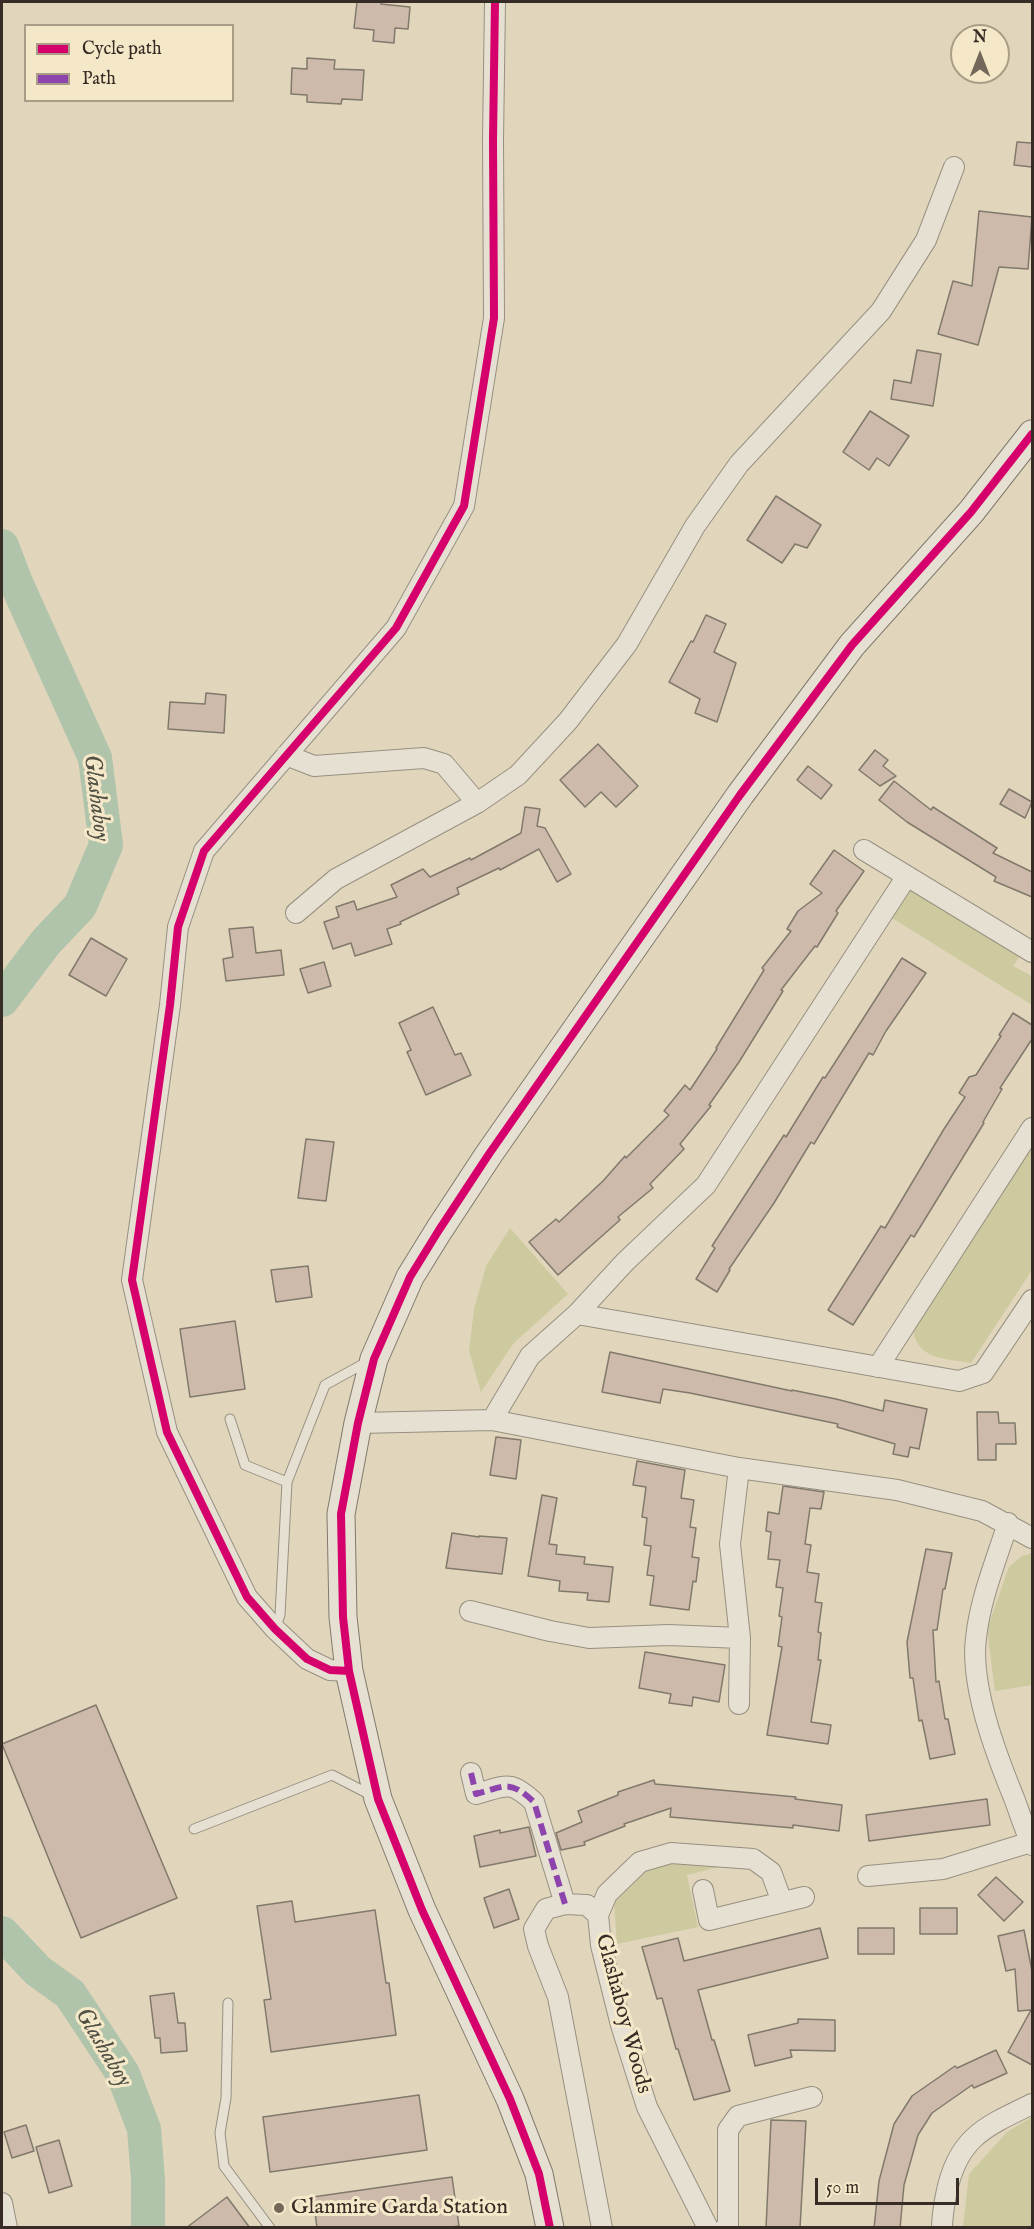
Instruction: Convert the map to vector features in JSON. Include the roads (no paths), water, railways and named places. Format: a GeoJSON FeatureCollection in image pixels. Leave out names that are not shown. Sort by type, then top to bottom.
{"type":"FeatureCollection","features":[{"type":"Feature","properties":{"kind":"main road"},"geometry":{"type":"LineString","coordinates":[[550,2228],[540,2174],[422,1910],[378,1799],[349,1671],[343,1617],[341,1514],[358,1423],[374,1359],[410,1278],[439,1230],[489,1154],[740,795],[852,645],[971,512],[1032,434]]}},
{"type":"Feature","properties":{"kind":"street"},"geometry":{"type":"LineString","coordinates":[[349,1671],[330,1670],[307,1659],[275,1629],[247,1597],[167,1432],[132,1280],[170,1005],[178,927],[204,851],[396,628],[464,506],[494,318],[495,2]]}},
{"type":"Feature","properties":{"kind":"street"},"geometry":{"type":"LineString","coordinates":[[296,913],[336,879],[477,803],[518,775],[568,721],[627,644],[695,526],[739,464],[881,311],[926,240],[954,167]]}},
{"type":"Feature","properties":{"kind":"street"},"geometry":{"type":"LineString","coordinates":[[286,755],[314,766],[424,758],[444,764],[477,803]]}},
{"type":"Feature","properties":{"kind":"street"},"geometry":{"type":"LineString","coordinates":[[864,850],[1032,952]]}},
{"type":"Feature","properties":{"kind":"street"},"geometry":{"type":"LineString","coordinates":[[492,1420],[530,1356],[577,1314],[625,1262],[706,1185],[908,876]]}},
{"type":"Feature","properties":{"kind":"street"},"geometry":{"type":"LineString","coordinates":[[878,1367],[1032,1128]]}},
{"type":"Feature","properties":{"kind":"street"},"geometry":{"type":"LineString","coordinates":[[577,1314],[959,1381],[983,1373],[1029,1313]]}},
{"type":"Feature","properties":{"kind":"street"},"geometry":{"type":"LineString","coordinates":[[358,1423],[492,1420],[739,1468],[897,1490],[982,1511],[1032,1538]]}},
{"type":"Feature","properties":{"kind":"street"},"geometry":{"type":"LineString","coordinates":[[739,1468],[730,1544],[740,1638],[740,1704]]}},
{"type":"Feature","properties":{"kind":"street"},"geometry":{"type":"LineString","coordinates":[[868,1876],[943,1869],[1032,1843],[1004,1774],[979,1694],[976,1668],[975,1641],[980,1608],[1008,1523]]}},
{"type":"Feature","properties":{"kind":"street"},"geometry":{"type":"LineString","coordinates":[[470,1611],[550,1631],[589,1638],[669,1635],[740,1638]]}},
{"type":"Feature","properties":{"kind":"street"},"geometry":{"type":"LineString","coordinates":[[471,1773],[476,1794],[509,1785],[521,1790],[534,1802],[565,1904]]}},
{"type":"Feature","properties":{"kind":"street","name":"Glashaboy Woods"},"geometry":{"type":"LineString","coordinates":[[708,2228],[647,2107],[621,2025],[604,1957],[598,1915],[607,1894],[640,1862],[670,1853],[753,1859],[771,1872],[782,1902]]}},
{"type":"Feature","properties":{"kind":"street"},"geometry":{"type":"LineString","coordinates":[[703,1890],[709,1920],[804,1897]]}},
{"type":"Feature","properties":{"kind":"street"},"geometry":{"type":"LineString","coordinates":[[598,1915],[587,1905],[565,1904],[546,1909],[534,1929],[537,1946],[558,1997],[602,2228]]}},
{"type":"Feature","properties":{"kind":"street"},"geometry":{"type":"LineString","coordinates":[[725,2228],[728,2225],[728,2130],[738,2116],[812,2097]]}},
{"type":"Feature","properties":{"kind":"street"},"geometry":{"type":"LineString","coordinates":[[942,2228],[948,2181],[960,2152],[980,2132],[1032,2104]]}},
{"type":"Feature","properties":{"kind":"street"},"geometry":{"type":"LineString","coordinates":[[2,2203],[7,2228]]}},
{"type":"Feature","properties":{"kind":"lane"},"geometry":{"type":"LineString","coordinates":[[275,1629],[280,1616],[287,1482],[325,1385],[374,1359]]}},
{"type":"Feature","properties":{"kind":"lane"},"geometry":{"type":"LineString","coordinates":[[230,1419],[245,1465],[287,1482]]}},
{"type":"Feature","properties":{"kind":"lane"},"geometry":{"type":"LineString","coordinates":[[194,1829],[332,1775],[378,1799]]}},
{"type":"Feature","properties":{"kind":"lane"},"geometry":{"type":"LineString","coordinates":[[228,2003],[226,2098],[220,2133],[224,2166],[270,2228]]}},
{"type":"Feature","properties":{"kind":"waterway","name":"Glashaboy"},"geometry":{"type":"LineString","coordinates":[[2,546],[17,585],[95,758],[106,845],[80,906],[46,942],[2,1000]]}},
{"type":"Feature","properties":{"kind":"waterway","name":"Glashaboy"},"geometry":{"type":"LineString","coordinates":[[2,1933],[38,1971],[70,1994],[123,2074],[144,2129],[148,2180],[148,2228]]}},
{"type":"Feature","properties":{"kind":"place","name":"Glanmire Garda Station"},"geometry":{"type":"Point","coordinates":[279,2208]}}]}
